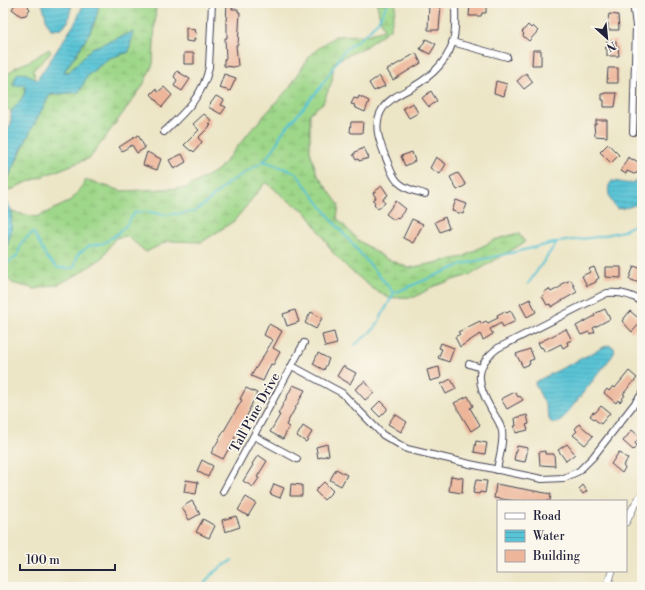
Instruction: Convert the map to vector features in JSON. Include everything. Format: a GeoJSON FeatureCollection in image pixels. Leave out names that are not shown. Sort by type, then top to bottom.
{"type":"FeatureCollection","features":[{"type":"Feature","properties":{"kind":"street"},"geometry":{"type":"LineString","coordinates":[[164,132],[194,101],[200,93],[208,76],[210,67],[212,3]]}},
{"type":"Feature","properties":{"kind":"street"},"geometry":{"type":"LineString","coordinates":[[425,194],[410,190],[397,181],[382,148],[377,132],[378,121],[384,106],[392,99],[428,77],[437,69],[447,54],[455,30],[455,3]]}},
{"type":"Feature","properties":{"kind":"street"},"geometry":{"type":"LineString","coordinates":[[633,3],[636,26],[634,132]]}},
{"type":"Feature","properties":{"kind":"street"},"geometry":{"type":"LineString","coordinates":[[452,42],[507,57]]}},
{"type":"Feature","properties":{"kind":"street"},"geometry":{"type":"LineString","coordinates":[[497,470],[502,432],[498,421],[483,395],[479,380],[481,368],[487,357],[498,348],[607,293],[625,293],[642,302]]}},
{"type":"Feature","properties":{"kind":"street","name":"Tall Pine Drive"},"geometry":{"type":"LineString","coordinates":[[223,492],[304,343]]}},
{"type":"Feature","properties":{"kind":"street"},"geometry":{"type":"LineString","coordinates":[[469,364],[481,368]]}},
{"type":"Feature","properties":{"kind":"street"},"geometry":{"type":"LineString","coordinates":[[292,366],[342,393],[376,429],[394,443],[407,449],[423,454],[542,479],[556,479],[572,475],[579,471],[593,457],[642,394]]}},
{"type":"Feature","properties":{"kind":"street"},"geometry":{"type":"LineString","coordinates":[[254,436],[297,459]]}},
{"type":"Feature","properties":{"kind":"street"},"geometry":{"type":"LineString","coordinates":[[627,519],[642,494]]}},
{"type":"Feature","properties":{"kind":"street"},"geometry":{"type":"LineString","coordinates":[[607,587],[612,572]]}},
{"type":"Feature","properties":{"kind":"green space"},"geometry":{"type":"Polygon","coordinates":[[[99,3],[156,3],[153,64],[142,87],[90,158],[20,185],[10,191],[3,190],[34,124],[50,95],[79,92],[88,75],[109,58],[129,52],[92,48],[69,72],[64,72],[91,30],[99,3]]]}},
{"type":"Feature","properties":{"kind":"green space"},"geometry":{"type":"Polygon","coordinates":[[[377,3],[395,3],[396,6],[390,29],[365,47],[334,62],[332,81],[323,103],[310,113],[310,151],[317,174],[339,205],[337,218],[358,240],[385,258],[409,268],[463,257],[494,240],[518,233],[525,242],[472,274],[434,286],[415,297],[389,298],[372,288],[349,269],[333,253],[305,211],[286,199],[266,182],[234,221],[202,242],[168,241],[146,252],[127,236],[115,238],[102,258],[80,273],[59,284],[35,289],[12,283],[3,274],[3,258],[11,233],[12,212],[37,217],[71,201],[86,180],[122,191],[186,188],[219,169],[252,129],[290,87],[311,54],[335,36],[367,35],[384,30],[377,3]]]}},
{"type":"Feature","properties":{"kind":"green space"},"geometry":{"type":"Polygon","coordinates":[[[49,49],[51,51],[46,58],[33,70],[36,80],[25,85],[21,100],[11,112],[3,103],[3,78],[16,67],[30,61],[49,49]]]}},
{"type":"Feature","properties":{"kind":"water"},"geometry":{"type":"Polygon","coordinates":[[[42,3],[72,3],[68,22],[60,29],[51,29],[47,22],[42,3]]]}},
{"type":"Feature","properties":{"kind":"water"},"geometry":{"type":"Polygon","coordinates":[[[84,3],[99,3],[97,13],[86,39],[64,72],[69,72],[92,48],[133,32],[129,52],[109,58],[88,75],[79,92],[50,95],[3,188],[3,138],[11,124],[11,112],[23,96],[25,89],[25,85],[13,86],[16,75],[18,73],[27,74],[37,80],[75,23],[84,3]]]}},
{"type":"Feature","properties":{"kind":"water"},"geometry":{"type":"Polygon","coordinates":[[[642,176],[642,202],[629,207],[617,209],[608,192],[612,181],[631,183],[638,180],[642,176]]]}},
{"type":"Feature","properties":{"kind":"water"},"geometry":{"type":"Polygon","coordinates":[[[3,192],[12,212],[11,233],[3,258],[3,192]]]}},
{"type":"Feature","properties":{"kind":"water"},"geometry":{"type":"Polygon","coordinates":[[[608,345],[614,348],[613,355],[560,422],[553,423],[550,421],[545,404],[535,382],[608,345]]]}},
{"type":"Feature","properties":{"kind":"building"},"geometry":{"type":"Polygon","coordinates":[[[16,3],[31,3],[28,7],[30,9],[26,15],[21,16],[12,9],[16,3]]]}},
{"type":"Feature","properties":{"kind":"building"},"geometry":{"type":"Polygon","coordinates":[[[227,3],[233,3],[232,9],[238,9],[238,12],[240,12],[238,45],[236,45],[238,66],[233,67],[224,66],[224,59],[226,59],[225,38],[227,38],[227,3]]]}},
{"type":"Feature","properties":{"kind":"building"},"geometry":{"type":"Polygon","coordinates":[[[429,3],[440,3],[441,5],[439,30],[428,30],[429,3]]]}},
{"type":"Feature","properties":{"kind":"building"},"geometry":{"type":"Polygon","coordinates":[[[470,4],[486,4],[486,13],[482,13],[481,16],[469,16],[470,4]]]}},
{"type":"Feature","properties":{"kind":"building"},"geometry":{"type":"Polygon","coordinates":[[[609,14],[618,15],[619,30],[608,30],[608,23],[606,22],[609,14]]]}},
{"type":"Feature","properties":{"kind":"building"},"geometry":{"type":"Polygon","coordinates":[[[528,25],[531,28],[533,26],[538,31],[529,41],[524,37],[522,32],[528,25]]]}},
{"type":"Feature","properties":{"kind":"building"},"geometry":{"type":"Polygon","coordinates":[[[186,27],[195,30],[194,42],[186,41],[186,27]]]}},
{"type":"Feature","properties":{"kind":"building"},"geometry":{"type":"Polygon","coordinates":[[[426,39],[436,44],[430,54],[420,49],[426,39]]]}},
{"type":"Feature","properties":{"kind":"building"},"geometry":{"type":"Polygon","coordinates":[[[607,41],[616,41],[619,56],[607,56],[607,50],[605,48],[607,47],[607,41]]]}},
{"type":"Feature","properties":{"kind":"building"},"geometry":{"type":"Polygon","coordinates":[[[533,50],[541,50],[541,65],[532,65],[533,50]]]}},
{"type":"Feature","properties":{"kind":"building"},"geometry":{"type":"Polygon","coordinates":[[[184,53],[194,53],[194,64],[184,64],[184,53]]]}},
{"type":"Feature","properties":{"kind":"building"},"geometry":{"type":"Polygon","coordinates":[[[416,53],[421,63],[393,80],[387,70],[416,53]]]}},
{"type":"Feature","properties":{"kind":"building"},"geometry":{"type":"Polygon","coordinates":[[[608,68],[618,68],[618,83],[607,83],[608,68]]]}},
{"type":"Feature","properties":{"kind":"building"},"geometry":{"type":"Polygon","coordinates":[[[177,71],[190,79],[182,91],[174,86],[177,80],[174,77],[177,71]]]}},
{"type":"Feature","properties":{"kind":"building"},"geometry":{"type":"Polygon","coordinates":[[[526,73],[533,82],[524,89],[517,81],[526,73]]]}},
{"type":"Feature","properties":{"kind":"building"},"geometry":{"type":"Polygon","coordinates":[[[224,74],[236,78],[230,91],[219,88],[224,74]]]}},
{"type":"Feature","properties":{"kind":"building"},"geometry":{"type":"Polygon","coordinates":[[[379,76],[385,86],[374,91],[369,83],[379,76]]]}},
{"type":"Feature","properties":{"kind":"building"},"geometry":{"type":"Polygon","coordinates":[[[496,81],[507,84],[504,96],[494,93],[496,81]]]}},
{"type":"Feature","properties":{"kind":"building"},"geometry":{"type":"Polygon","coordinates":[[[164,87],[172,95],[162,107],[151,94],[156,89],[158,92],[164,87]]]}},
{"type":"Feature","properties":{"kind":"building"},"geometry":{"type":"Polygon","coordinates":[[[431,91],[437,101],[429,107],[422,98],[431,91]]]}},
{"type":"Feature","properties":{"kind":"building"},"geometry":{"type":"Polygon","coordinates":[[[617,93],[615,107],[604,107],[602,94],[617,93]]]}},
{"type":"Feature","properties":{"kind":"building"},"geometry":{"type":"Polygon","coordinates":[[[216,96],[224,100],[221,105],[226,107],[221,114],[208,107],[216,96]]]}},
{"type":"Feature","properties":{"kind":"building"},"geometry":{"type":"Polygon","coordinates":[[[359,96],[369,101],[365,112],[351,104],[354,98],[358,99],[359,96]]]}},
{"type":"Feature","properties":{"kind":"building"},"geometry":{"type":"Polygon","coordinates":[[[413,103],[418,113],[409,118],[403,108],[413,103]]]}},
{"type":"Feature","properties":{"kind":"building"},"geometry":{"type":"Polygon","coordinates":[[[204,114],[212,121],[209,123],[211,125],[198,138],[202,142],[194,152],[184,145],[199,130],[193,124],[204,114]]]}},
{"type":"Feature","properties":{"kind":"building"},"geometry":{"type":"Polygon","coordinates":[[[596,120],[607,120],[607,137],[595,136],[594,124],[596,124],[596,120]]]}},
{"type":"Feature","properties":{"kind":"building"},"geometry":{"type":"Polygon","coordinates":[[[351,122],[363,122],[362,133],[350,132],[351,122]]]}},
{"type":"Feature","properties":{"kind":"building"},"geometry":{"type":"Polygon","coordinates":[[[138,135],[145,148],[137,153],[132,145],[122,151],[119,147],[138,135]]]}},
{"type":"Feature","properties":{"kind":"building"},"geometry":{"type":"Polygon","coordinates":[[[608,144],[619,155],[611,163],[600,152],[608,144]]]}},
{"type":"Feature","properties":{"kind":"building"},"geometry":{"type":"Polygon","coordinates":[[[364,148],[369,158],[359,161],[358,159],[356,160],[353,154],[364,148]]]}},
{"type":"Feature","properties":{"kind":"building"},"geometry":{"type":"Polygon","coordinates":[[[147,152],[161,159],[157,170],[143,165],[147,152]]]}},
{"type":"Feature","properties":{"kind":"building"},"geometry":{"type":"Polygon","coordinates":[[[412,152],[415,161],[405,166],[401,156],[412,152]]]}},
{"type":"Feature","properties":{"kind":"building"},"geometry":{"type":"Polygon","coordinates":[[[182,154],[186,162],[174,169],[169,160],[182,154]]]}},
{"type":"Feature","properties":{"kind":"building"},"geometry":{"type":"Polygon","coordinates":[[[436,157],[446,164],[440,174],[430,168],[436,157]]]}},
{"type":"Feature","properties":{"kind":"building"},"geometry":{"type":"Polygon","coordinates":[[[628,157],[642,164],[637,173],[634,174],[627,171],[626,174],[621,171],[628,157]]]}},
{"type":"Feature","properties":{"kind":"building"},"geometry":{"type":"Polygon","coordinates":[[[458,173],[466,185],[457,190],[450,177],[458,173]]]}},
{"type":"Feature","properties":{"kind":"building"},"geometry":{"type":"Polygon","coordinates":[[[382,186],[388,195],[383,199],[385,203],[378,209],[374,204],[375,203],[373,200],[376,198],[373,193],[382,186]]]}},
{"type":"Feature","properties":{"kind":"building"},"geometry":{"type":"Polygon","coordinates":[[[456,200],[467,204],[463,214],[452,211],[456,200]]]}},
{"type":"Feature","properties":{"kind":"building"},"geometry":{"type":"Polygon","coordinates":[[[396,201],[406,209],[398,218],[397,217],[394,220],[386,214],[396,201]]]}},
{"type":"Feature","properties":{"kind":"building"},"geometry":{"type":"Polygon","coordinates":[[[445,217],[449,228],[440,232],[435,222],[445,217]]]}},
{"type":"Feature","properties":{"kind":"building"},"geometry":{"type":"Polygon","coordinates":[[[412,219],[423,224],[413,243],[403,238],[412,219]]]}},
{"type":"Feature","properties":{"kind":"building"},"geometry":{"type":"Polygon","coordinates":[[[634,266],[642,269],[642,284],[629,279],[634,266]]]}},
{"type":"Feature","properties":{"kind":"building"},"geometry":{"type":"Polygon","coordinates":[[[594,267],[599,278],[596,282],[587,286],[582,276],[590,272],[589,269],[594,267]]]}},
{"type":"Feature","properties":{"kind":"building"},"geometry":{"type":"Polygon","coordinates":[[[605,267],[621,267],[621,278],[605,277],[605,267]]]}},
{"type":"Feature","properties":{"kind":"building"},"geometry":{"type":"Polygon","coordinates":[[[571,280],[577,292],[551,307],[550,304],[547,305],[542,296],[545,294],[544,292],[549,289],[551,292],[562,286],[561,284],[571,280]]]}},
{"type":"Feature","properties":{"kind":"building"},"geometry":{"type":"Polygon","coordinates":[[[530,299],[536,312],[527,317],[520,304],[530,299]]]}},
{"type":"Feature","properties":{"kind":"building"},"geometry":{"type":"Polygon","coordinates":[[[605,309],[610,319],[593,328],[595,332],[590,334],[589,332],[581,335],[576,326],[595,316],[594,314],[605,309]]]}},
{"type":"Feature","properties":{"kind":"building"},"geometry":{"type":"Polygon","coordinates":[[[295,310],[299,322],[287,326],[283,314],[295,310]]]}},
{"type":"Feature","properties":{"kind":"building"},"geometry":{"type":"Polygon","coordinates":[[[505,311],[506,313],[511,311],[516,321],[503,327],[501,323],[490,329],[493,334],[483,340],[480,334],[460,347],[455,337],[460,334],[458,332],[480,321],[481,324],[486,321],[488,323],[498,318],[497,315],[505,311]]]}},
{"type":"Feature","properties":{"kind":"building"},"geometry":{"type":"Polygon","coordinates":[[[630,311],[642,321],[632,332],[622,321],[630,311]]]}},
{"type":"Feature","properties":{"kind":"building"},"geometry":{"type":"Polygon","coordinates":[[[311,312],[322,318],[316,329],[305,323],[311,312]]]}},
{"type":"Feature","properties":{"kind":"building"},"geometry":{"type":"Polygon","coordinates":[[[269,324],[282,331],[273,348],[280,352],[273,365],[271,364],[263,381],[251,376],[273,340],[264,335],[269,324]]]}},
{"type":"Feature","properties":{"kind":"building"},"geometry":{"type":"Polygon","coordinates":[[[566,329],[572,340],[567,342],[568,345],[563,348],[561,344],[545,352],[542,347],[541,348],[538,343],[566,329]]]}},
{"type":"Feature","properties":{"kind":"building"},"geometry":{"type":"Polygon","coordinates":[[[334,332],[337,344],[325,347],[322,335],[334,332]]]}},
{"type":"Feature","properties":{"kind":"building"},"geometry":{"type":"Polygon","coordinates":[[[441,343],[454,348],[449,362],[438,358],[442,349],[439,348],[441,343]]]}},
{"type":"Feature","properties":{"kind":"building"},"geometry":{"type":"Polygon","coordinates":[[[530,349],[534,359],[529,361],[530,364],[523,367],[516,354],[530,349]]]}},
{"type":"Feature","properties":{"kind":"building"},"geometry":{"type":"Polygon","coordinates":[[[318,353],[329,359],[324,370],[313,364],[318,353]]]}},
{"type":"Feature","properties":{"kind":"building"},"geometry":{"type":"Polygon","coordinates":[[[343,366],[356,373],[350,384],[337,376],[343,366]]]}},
{"type":"Feature","properties":{"kind":"building"},"geometry":{"type":"Polygon","coordinates":[[[439,367],[441,378],[430,381],[427,370],[439,367]]]}},
{"type":"Feature","properties":{"kind":"building"},"geometry":{"type":"Polygon","coordinates":[[[629,371],[637,378],[623,394],[625,395],[620,402],[618,400],[616,403],[604,393],[607,389],[609,391],[613,386],[615,388],[629,371]]]}},
{"type":"Feature","properties":{"kind":"building"},"geometry":{"type":"Polygon","coordinates":[[[451,379],[456,389],[446,394],[441,384],[451,379]]]}},
{"type":"Feature","properties":{"kind":"building"},"geometry":{"type":"Polygon","coordinates":[[[365,381],[374,393],[365,400],[355,389],[365,381]]]}},
{"type":"Feature","properties":{"kind":"building"},"geometry":{"type":"Polygon","coordinates":[[[293,385],[305,390],[286,425],[289,427],[283,439],[270,432],[280,415],[278,414],[293,385]]]}},
{"type":"Feature","properties":{"kind":"building"},"geometry":{"type":"Polygon","coordinates":[[[246,388],[257,393],[250,410],[223,459],[211,453],[242,400],[240,399],[246,388]]]}},
{"type":"Feature","properties":{"kind":"building"},"geometry":{"type":"Polygon","coordinates":[[[515,392],[518,397],[520,396],[523,400],[507,409],[501,399],[515,392]]]}},
{"type":"Feature","properties":{"kind":"building"},"geometry":{"type":"Polygon","coordinates":[[[468,396],[473,406],[470,408],[480,425],[471,431],[454,403],[468,396]]]}},
{"type":"Feature","properties":{"kind":"building"},"geometry":{"type":"Polygon","coordinates":[[[380,401],[387,408],[387,410],[380,417],[372,409],[380,401]]]}},
{"type":"Feature","properties":{"kind":"building"},"geometry":{"type":"Polygon","coordinates":[[[601,406],[610,413],[601,424],[590,416],[601,406]]]}},
{"type":"Feature","properties":{"kind":"building"},"geometry":{"type":"Polygon","coordinates":[[[395,414],[407,422],[401,432],[388,424],[395,414]]]}},
{"type":"Feature","properties":{"kind":"building"},"geometry":{"type":"Polygon","coordinates":[[[527,415],[529,424],[526,425],[528,430],[516,433],[514,426],[516,426],[515,418],[527,415]]]}},
{"type":"Feature","properties":{"kind":"building"},"geometry":{"type":"Polygon","coordinates":[[[579,424],[593,436],[585,445],[573,435],[577,431],[575,429],[579,424]]]}},
{"type":"Feature","properties":{"kind":"building"},"geometry":{"type":"Polygon","coordinates":[[[303,426],[312,432],[306,442],[297,436],[303,426]]]}},
{"type":"Feature","properties":{"kind":"building"},"geometry":{"type":"Polygon","coordinates":[[[632,430],[640,437],[635,443],[637,446],[633,450],[623,441],[632,430]]]}},
{"type":"Feature","properties":{"kind":"building"},"geometry":{"type":"Polygon","coordinates":[[[476,441],[487,443],[485,454],[474,452],[476,441]]]}},
{"type":"Feature","properties":{"kind":"building"},"geometry":{"type":"Polygon","coordinates":[[[327,444],[329,455],[318,458],[316,447],[327,444]]]}},
{"type":"Feature","properties":{"kind":"building"},"geometry":{"type":"Polygon","coordinates":[[[567,444],[575,454],[566,461],[558,450],[567,444]]]}},
{"type":"Feature","properties":{"kind":"building"},"geometry":{"type":"Polygon","coordinates":[[[517,446],[528,448],[525,462],[514,460],[517,446]]]}},
{"type":"Feature","properties":{"kind":"building"},"geometry":{"type":"Polygon","coordinates":[[[545,451],[545,454],[554,454],[555,466],[540,465],[539,452],[545,451]]]}},
{"type":"Feature","properties":{"kind":"building"},"geometry":{"type":"Polygon","coordinates":[[[619,452],[628,459],[623,466],[625,468],[622,473],[611,464],[619,452]]]}},
{"type":"Feature","properties":{"kind":"building"},"geometry":{"type":"Polygon","coordinates":[[[258,455],[267,461],[257,477],[259,478],[253,487],[243,481],[258,455]]]}},
{"type":"Feature","properties":{"kind":"building"},"geometry":{"type":"Polygon","coordinates":[[[202,460],[213,466],[208,477],[197,471],[202,460]]]}},
{"type":"Feature","properties":{"kind":"building"},"geometry":{"type":"Polygon","coordinates":[[[336,469],[347,475],[341,486],[330,480],[336,469]]]}},
{"type":"Feature","properties":{"kind":"building"},"geometry":{"type":"Polygon","coordinates":[[[451,476],[463,478],[462,493],[449,491],[451,476]]]}},
{"type":"Feature","properties":{"kind":"building"},"geometry":{"type":"Polygon","coordinates":[[[186,480],[198,482],[196,494],[184,492],[186,480]]]}},
{"type":"Feature","properties":{"kind":"building"},"geometry":{"type":"Polygon","coordinates":[[[476,480],[487,481],[485,493],[473,493],[476,480]]]}},
{"type":"Feature","properties":{"kind":"building"},"geometry":{"type":"Polygon","coordinates":[[[324,482],[333,491],[324,500],[315,491],[324,482]]]}},
{"type":"Feature","properties":{"kind":"building"},"geometry":{"type":"Polygon","coordinates":[[[274,484],[284,488],[280,498],[270,494],[274,484]]]}},
{"type":"Feature","properties":{"kind":"building"},"geometry":{"type":"Polygon","coordinates":[[[291,484],[302,485],[302,496],[290,496],[291,484]]]}},
{"type":"Feature","properties":{"kind":"building"},"geometry":{"type":"Polygon","coordinates":[[[496,484],[551,494],[550,500],[509,500],[494,498],[496,484]]]}},
{"type":"Feature","properties":{"kind":"building"},"geometry":{"type":"Polygon","coordinates":[[[583,485],[587,491],[583,494],[579,489],[583,485]]]}},
{"type":"Feature","properties":{"kind":"building"},"geometry":{"type":"Polygon","coordinates":[[[246,497],[256,503],[248,516],[238,510],[246,497]]]}},
{"type":"Feature","properties":{"kind":"building"},"geometry":{"type":"Polygon","coordinates":[[[192,501],[200,514],[189,520],[182,507],[192,501]]]}},
{"type":"Feature","properties":{"kind":"building"},"geometry":{"type":"Polygon","coordinates":[[[236,516],[240,527],[225,532],[222,520],[236,516]]]}},
{"type":"Feature","properties":{"kind":"building"},"geometry":{"type":"Polygon","coordinates":[[[203,519],[215,526],[209,538],[196,532],[203,519]]]}},
{"type":"Feature","properties":{"kind":"waterway"},"geometry":{"type":"LineString","coordinates":[[264,161],[275,147],[281,134],[320,88],[344,51],[368,32],[378,21],[388,3]]}},
{"type":"Feature","properties":{"kind":"waterway"},"geometry":{"type":"LineString","coordinates":[[3,262],[5,265],[17,256],[22,242],[33,232],[47,258],[58,268],[74,268],[78,254],[89,246],[104,243],[117,234],[127,224],[135,212],[150,212],[164,215],[194,212],[228,183],[264,161],[296,173],[336,225],[394,293]]}},
{"type":"Feature","properties":{"kind":"waterway"},"geometry":{"type":"LineString","coordinates":[[355,345],[375,328],[394,293],[463,264],[558,242],[597,237],[623,231],[642,220]]}},
{"type":"Feature","properties":{"kind":"waterway"},"geometry":{"type":"LineString","coordinates":[[528,284],[557,242]]}},
{"type":"Feature","properties":{"kind":"waterway"},"geometry":{"type":"LineString","coordinates":[[203,587],[212,575],[232,560]]}}]}
